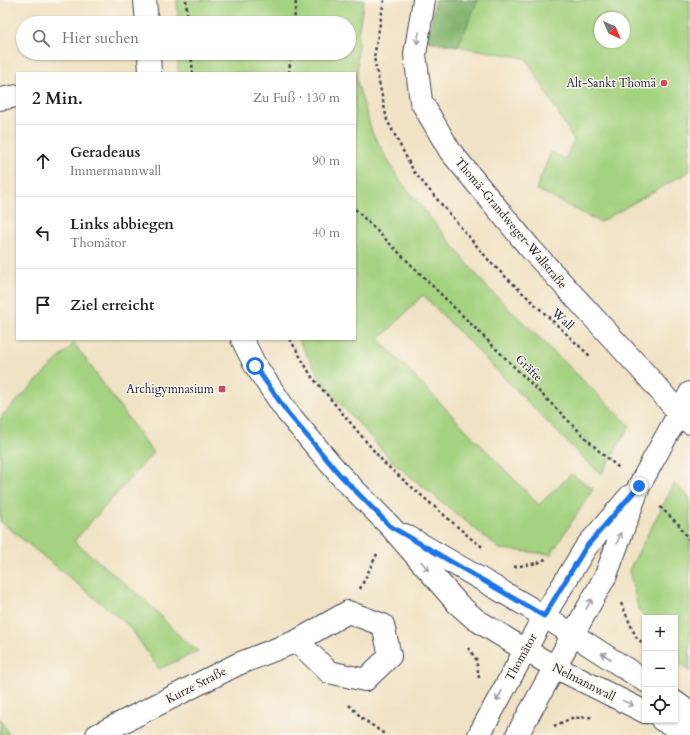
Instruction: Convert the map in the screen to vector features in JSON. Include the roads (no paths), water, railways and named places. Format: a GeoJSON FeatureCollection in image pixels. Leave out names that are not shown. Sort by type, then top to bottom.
{"type":"FeatureCollection","features":[{"type":"Feature","properties":{"kind":"street"},"geometry":{"type":"LineString","coordinates":[[145,0],[146,16]]}},
{"type":"Feature","properties":{"kind":"street","name":"Thomä-Grandweger-Wallstraße"},"geometry":{"type":"LineString","coordinates":[[424,0],[415,54],[421,102],[450,150],[529,247],[684,418]]}},
{"type":"Feature","properties":{"kind":"street"},"geometry":{"type":"LineString","coordinates":[[149,60],[150,72]]}},
{"type":"Feature","properties":{"kind":"street"},"geometry":{"type":"LineString","coordinates":[[0,98],[16,96]]}},
{"type":"Feature","properties":{"kind":"street"},"geometry":{"type":"LineString","coordinates":[[242,340],[255,366],[287,412],[340,475],[390,526],[544,616],[642,679]]}},
{"type":"Feature","properties":{"kind":"street","name":"Thomätor"},"geometry":{"type":"LineString","coordinates":[[478,735],[544,616],[586,547],[639,486],[684,418],[690,393]]}},
{"type":"Feature","properties":{"kind":"street","name":"Thomätor"},"geometry":{"type":"LineString","coordinates":[[517,735],[606,575],[639,486]]}},
{"type":"Feature","properties":{"kind":"street","name":"Nelmannwall"},"geometry":{"type":"LineString","coordinates":[[390,526],[458,604],[475,619],[555,667],[642,710]]}},
{"type":"Feature","properties":{"kind":"street","name":"Kurze Straße"},"geometry":{"type":"LineString","coordinates":[[97,735],[238,664],[297,641],[348,612],[383,625],[390,656],[365,680],[329,672],[297,641]]}},
{"type":"Feature","properties":{"kind":"street"},"geometry":{"type":"LineString","coordinates":[[678,704],[690,713]]}},
{"type":"Feature","properties":{"kind":"street"},"geometry":{"type":"LineString","coordinates":[[668,723],[690,734]]}},
{"type":"Feature","properties":{"kind":"place","name":"Alt-Sankt Thomä"},"geometry":{"type":"Point","coordinates":[664,83]}},
{"type":"Feature","properties":{"kind":"place","name":"Archigymnasium"},"geometry":{"type":"Point","coordinates":[222,389]}}]}
